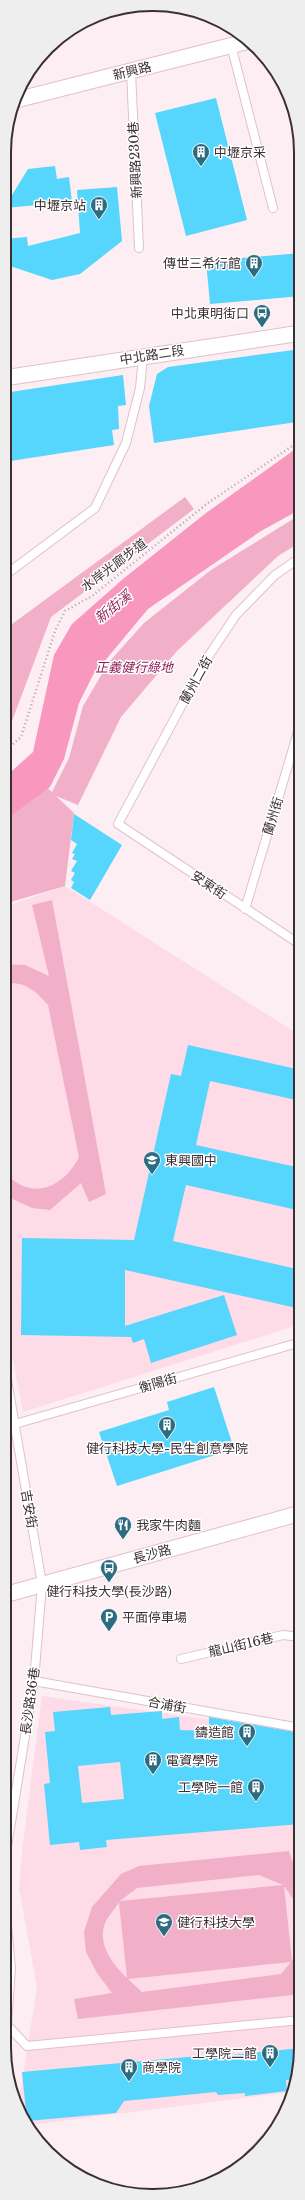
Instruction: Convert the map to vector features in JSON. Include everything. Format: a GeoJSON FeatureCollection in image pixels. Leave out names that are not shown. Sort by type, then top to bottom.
{"type":"FeatureCollection","features":[{"type":"Feature","properties":{"kind":"street","name":"新興路"},"geometry":{"type":"LineString","coordinates":[[22,99],[242,43]]}},
{"type":"Feature","properties":{"kind":"street","name":"中北路二段"},"geometry":{"type":"LineString","coordinates":[[11,377],[294,334]]}},
{"type":"Feature","properties":{"kind":"street","name":"長沙路"},"geometry":{"type":"LineString","coordinates":[[11,1593],[294,1515]]}},
{"type":"Feature","properties":{"kind":"lane"},"geometry":{"type":"LineString","coordinates":[[231,45],[273,208]]}},
{"type":"Feature","properties":{"kind":"lane","name":"新興路230巷"},"geometry":{"type":"LineString","coordinates":[[131,72],[139,248]]}},
{"type":"Feature","properties":{"kind":"lane"},"geometry":{"type":"LineString","coordinates":[[11,571],[95,508],[126,443],[140,388],[143,356]]}},
{"type":"Feature","properties":{"kind":"lane","name":"蘭州二街"},"geometry":{"type":"LineString","coordinates":[[118,824],[206,660],[236,615],[275,574],[294,562]]}},
{"type":"Feature","properties":{"kind":"lane","name":"蘭州街"},"geometry":{"type":"LineString","coordinates":[[245,909],[294,745]]}},
{"type":"Feature","properties":{"kind":"lane","name":"安東街"},"geometry":{"type":"LineString","coordinates":[[118,824],[294,940]]}},
{"type":"Feature","properties":{"kind":"lane","name":"衡陽街"},"geometry":{"type":"LineString","coordinates":[[15,1424],[294,1344]]}},
{"type":"Feature","properties":{"kind":"lane","name":"吉安街"},"geometry":{"type":"LineString","coordinates":[[11,1401],[42,1584]]}},
{"type":"Feature","properties":{"kind":"lane","name":"長沙路36巷"},"geometry":{"type":"LineString","coordinates":[[11,1822],[34,1681],[42,1584]]}},
{"type":"Feature","properties":{"kind":"lane","name":"龍山街16巷"},"geometry":{"type":"LineString","coordinates":[[181,1659],[283,1635],[294,1636]]}},
{"type":"Feature","properties":{"kind":"lane","name":"合浦街"},"geometry":{"type":"LineString","coordinates":[[34,1681],[294,1727]]}},
{"type":"Feature","properties":{"kind":"lane"},"geometry":{"type":"LineString","coordinates":[[11,2030],[27,2046],[294,2021]]}},
{"type":"Feature","properties":{"kind":"path","name":"水岸光廊步道"},"geometry":{"type":"LineString","coordinates":[[11,746],[21,737],[55,631],[65,611],[92,596],[208,503],[294,445]]}},
{"type":"Feature","properties":{"kind":"shaded area","name":"東興國中"},"geometry":{"type":"Polygon","coordinates":[[[65,886],[294,1032],[294,1326],[23,1412],[11,1349],[11,905],[65,886]]]}},
{"type":"Feature","properties":{"kind":"shaded area","name":"健行科技大學"},"geometry":{"type":"Polygon","coordinates":[[[42,1696],[294,1732],[294,2057],[286,2093],[34,2124],[20,2096],[37,1987],[19,1888],[22,1851],[42,1696]]]}},
{"type":"Feature","properties":{"kind":"green space"},"geometry":{"type":"Polygon","coordinates":[[[185,497],[194,509],[51,617],[11,724],[11,625],[185,497]]]}},
{"type":"Feature","properties":{"kind":"green space","name":"正義健行綠地"},"geometry":{"type":"Polygon","coordinates":[[[294,518],[294,546],[278,556],[177,651],[121,717],[78,805],[56,796],[74,813],[65,886],[11,902],[11,799],[39,780],[52,792],[69,758],[83,706],[109,662],[144,623],[211,570],[294,518]]]}},
{"type":"Feature","properties":{"kind":"green space"},"geometry":{"type":"Polygon","coordinates":[[[52,900],[106,1194],[89,1202],[81,1183],[50,1210],[32,1208],[11,1198],[11,1178],[24,1186],[34,1189],[45,1188],[55,1184],[64,1177],[79,1157],[48,1005],[34,991],[24,985],[11,983],[11,964],[25,965],[49,976],[32,905],[52,900]]]}},
{"type":"Feature","properties":{"kind":"green space"},"geometry":{"type":"Polygon","coordinates":[[[289,1851],[294,1866],[294,1900],[284,1886],[292,1961],[294,1956],[294,1995],[78,2019],[74,1999],[112,1993],[97,1973],[86,1952],[84,1932],[92,1907],[121,1874],[139,1866],[289,1851]],[[259,1875],[137,1888],[120,1901],[283,1885],[259,1875]],[[119,1902],[105,1923],[103,1939],[108,1954],[127,1978],[119,1902]],[[291,1962],[128,1979],[142,1992],[281,1974],[291,1962]]]}},
{"type":"Feature","properties":{"kind":"water","name":"新街溪"},"geometry":{"type":"Polygon","coordinates":[[[294,450],[294,513],[261,531],[148,609],[93,675],[79,703],[64,759],[50,787],[11,816],[11,772],[33,752],[54,655],[72,624],[123,579],[206,513],[294,450]]]}},
{"type":"Feature","properties":{"kind":"building","name":"中壢京采"},"geometry":{"type":"Polygon","coordinates":[[[216,98],[247,220],[186,236],[155,113],[216,98]]]}},
{"type":"Feature","properties":{"kind":"building"},"geometry":{"type":"Polygon","coordinates":[[[55,166],[57,179],[69,177],[72,202],[11,207],[11,197],[28,169],[55,166]]]}},
{"type":"Feature","properties":{"kind":"building","name":"中壢京站"},"geometry":{"type":"Polygon","coordinates":[[[117,187],[122,241],[80,274],[52,280],[11,266],[11,238],[27,237],[28,246],[80,233],[77,190],[117,187]]]}},
{"type":"Feature","properties":{"kind":"building","name":"傳世三希行館"},"geometry":{"type":"Polygon","coordinates":[[[294,254],[294,297],[210,304],[206,261],[294,254]]]}},
{"type":"Feature","properties":{"kind":"building"},"geometry":{"type":"Polygon","coordinates":[[[294,350],[294,422],[154,443],[149,406],[157,374],[168,367],[294,350]]]}},
{"type":"Feature","properties":{"kind":"building"},"geometry":{"type":"Polygon","coordinates":[[[123,375],[126,405],[118,406],[119,429],[112,430],[114,445],[11,461],[11,392],[123,375]]]}},
{"type":"Feature","properties":{"kind":"building"},"geometry":{"type":"Polygon","coordinates":[[[74,814],[122,845],[90,900],[71,888],[74,882],[71,880],[75,873],[71,871],[77,861],[72,859],[75,854],[72,853],[77,844],[71,840],[74,814]]]}},
{"type":"Feature","properties":{"kind":"building"},"geometry":{"type":"Polygon","coordinates":[[[188,1045],[294,1068],[294,1099],[210,1081],[196,1145],[294,1166],[294,1209],[186,1185],[173,1241],[294,1268],[294,1307],[125,1270],[125,1326],[224,1295],[237,1335],[151,1363],[144,1339],[133,1343],[131,1337],[21,1335],[22,1238],[134,1240],[171,1074],[181,1076],[188,1045]]]}},
{"type":"Feature","properties":{"kind":"building","name":"健行科技大學-民生創意學院"},"geometry":{"type":"Polygon","coordinates":[[[214,1387],[234,1449],[117,1486],[99,1432],[169,1410],[167,1402],[214,1387]]]}},
{"type":"Feature","properties":{"kind":"building"},"geometry":{"type":"Polygon","coordinates":[[[110,1707],[111,1715],[162,1711],[162,1719],[179,1717],[180,1730],[209,1731],[209,1717],[294,1732],[294,1825],[106,1840],[107,1847],[80,1850],[79,1842],[50,1845],[44,1784],[50,1783],[45,1732],[55,1731],[53,1712],[110,1707]],[[120,1762],[78,1766],[82,1803],[124,1799],[120,1762]]]}},
{"type":"Feature","properties":{"kind":"building","name":"商學院"},"geometry":{"type":"Polygon","coordinates":[[[294,2049],[293,2066],[290,2080],[286,2080],[287,2091],[245,2096],[245,2093],[218,2095],[216,2092],[124,2101],[116,2113],[32,2121],[26,2110],[22,2072],[232,2053],[232,2055],[294,2049]]]}},
{"type":"Feature","properties":{"kind":"place","name":"中壢京采"},"geometry":{"type":"Point","coordinates":[201,167]}},
{"type":"Feature","properties":{"kind":"place","name":"中壢京站"},"geometry":{"type":"Point","coordinates":[99,220]}},
{"type":"Feature","properties":{"kind":"place","name":"傳世三希行館"},"geometry":{"type":"Point","coordinates":[254,278]}},
{"type":"Feature","properties":{"kind":"place","name":"中北東明街口"},"geometry":{"type":"Point","coordinates":[262,328]}},
{"type":"Feature","properties":{"kind":"place","name":"東興國中"},"geometry":{"type":"Point","coordinates":[152,1175]}},
{"type":"Feature","properties":{"kind":"place","name":"健行科技大學-民生創意學院"},"geometry":{"type":"Point","coordinates":[167,1440]}},
{"type":"Feature","properties":{"kind":"place","name":"我家牛肉麵"},"geometry":{"type":"Point","coordinates":[123,1540]}},
{"type":"Feature","properties":{"kind":"place","name":"健行科技大學(長沙路)"},"geometry":{"type":"Point","coordinates":[109,1583]}},
{"type":"Feature","properties":{"kind":"place","name":"平面停車場"},"geometry":{"type":"Point","coordinates":[109,1632]}},
{"type":"Feature","properties":{"kind":"place","name":"鑄造館"},"geometry":{"type":"Point","coordinates":[247,1747]}},
{"type":"Feature","properties":{"kind":"place","name":"電資學院"},"geometry":{"type":"Point","coordinates":[153,1775]}},
{"type":"Feature","properties":{"kind":"place","name":"工學院一館"},"geometry":{"type":"Point","coordinates":[256,1802]}},
{"type":"Feature","properties":{"kind":"place","name":"健行科技大學"},"geometry":{"type":"Point","coordinates":[164,1937]}},
{"type":"Feature","properties":{"kind":"place","name":"工學院二館"},"geometry":{"type":"Point","coordinates":[270,2068]}},
{"type":"Feature","properties":{"kind":"place","name":"商學院"},"geometry":{"type":"Point","coordinates":[129,2082]}}]}
